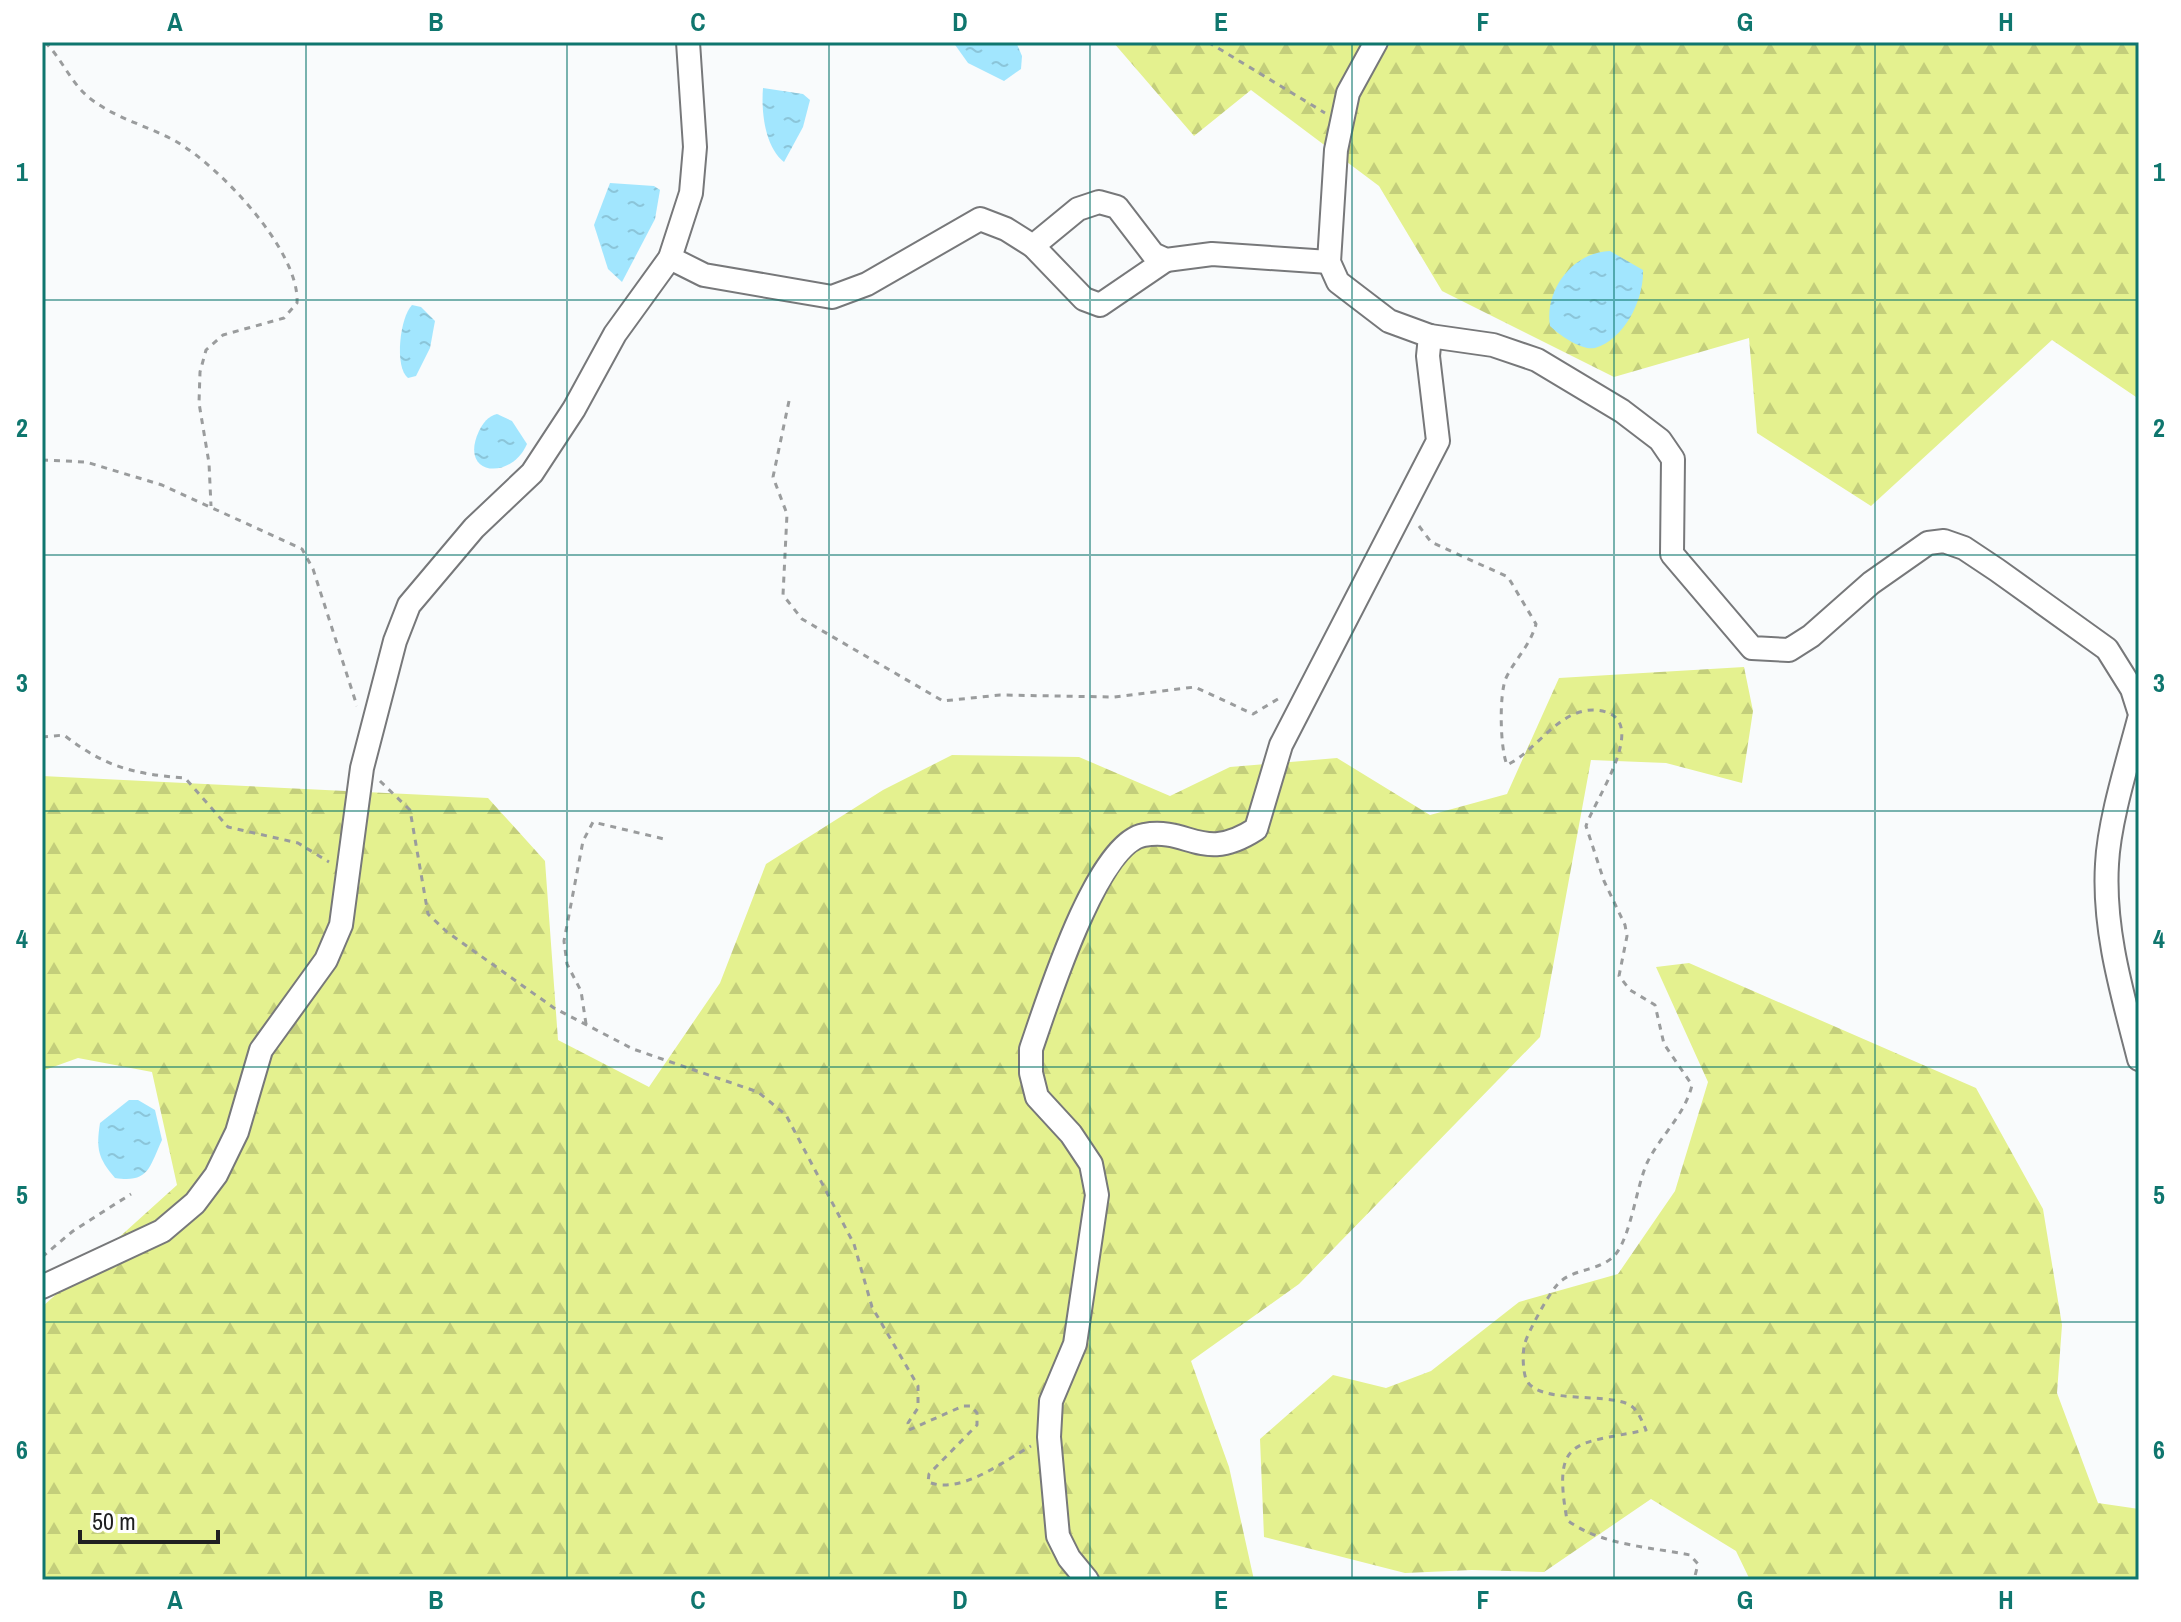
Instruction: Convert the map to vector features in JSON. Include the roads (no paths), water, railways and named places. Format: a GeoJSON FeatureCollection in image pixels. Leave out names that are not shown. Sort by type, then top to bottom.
{"type":"FeatureCollection","features":[{"type":"Feature","properties":{"kind":"street"},"geometry":{"type":"LineString","coordinates":[[42,1287],[162,1231],[195,1203],[216,1175],[237,1132],[261,1050],[326,960],[341,925],[362,768],[395,641],[409,605],[474,528],[532,473],[574,409],[615,334],[670,258],[691,193],[695,147],[688,42]]}},
{"type":"Feature","properties":{"kind":"street"},"geometry":{"type":"LineString","coordinates":[[1376,42],[1348,93],[1336,150],[1329,262],[1338,282],[1389,321],[1430,336],[1493,345],[1537,360],[1622,411],[1660,440],[1673,459],[1672,554],[1752,648],[1789,650],[1811,636],[1871,583],[1928,543],[1944,541],[1986,562],[2107,649],[2132,689],[2139,711]]}},
{"type":"Feature","properties":{"kind":"street"},"geometry":{"type":"LineString","coordinates":[[1033,246],[1078,209],[1099,202],[1117,207],[1153,254],[1166,260]]}},
{"type":"Feature","properties":{"kind":"street"},"geometry":{"type":"LineString","coordinates":[[670,258],[704,275],[832,297],[867,284],[980,219],[1006,229],[1033,246],[1084,299],[1100,305],[1166,260],[1212,254],[1329,262]]}},
{"type":"Feature","properties":{"kind":"street"},"geometry":{"type":"LineString","coordinates":[[1087,1580],[1069,1558],[1058,1536],[1049,1437],[1051,1401],[1077,1331],[1097,1195],[1091,1164],[1071,1134],[1037,1097],[1031,1073],[1031,1049],[1088,900],[1126,846],[1141,835],[1167,835],[1195,844],[1219,844],[1238,840],[1256,829],[1281,745],[1408,506],[1438,441],[1428,356],[1430,336]]}},
{"type":"Feature","properties":{"kind":"street"},"geometry":{"type":"LineString","coordinates":[[2139,719],[2107,863],[2109,917],[2117,974],[2139,1059]]}},
{"type":"Feature","properties":{"kind":"water"},"geometry":{"type":"Polygon","coordinates":[[[953,42],[1016,42],[1022,56],[1021,69],[1004,81],[968,63],[953,42]]]}},
{"type":"Feature","properties":{"kind":"water"},"geometry":{"type":"Polygon","coordinates":[[[763,88],[803,94],[810,100],[803,127],[784,162],[768,138],[763,88]]]}},
{"type":"Feature","properties":{"kind":"water"},"geometry":{"type":"Polygon","coordinates":[[[610,183],[654,186],[660,190],[655,219],[622,282],[608,269],[594,225],[610,183]]]}},
{"type":"Feature","properties":{"kind":"water"},"geometry":{"type":"Polygon","coordinates":[[[1610,251],[1643,270],[1636,305],[1624,327],[1606,343],[1595,348],[1577,345],[1550,326],[1552,299],[1564,275],[1573,266],[1584,258],[1610,251]]]}},
{"type":"Feature","properties":{"kind":"water"},"geometry":{"type":"Polygon","coordinates":[[[412,305],[421,307],[435,321],[430,348],[416,376],[408,378],[401,364],[400,342],[404,320],[412,305]]]}},
{"type":"Feature","properties":{"kind":"water"},"geometry":{"type":"Polygon","coordinates":[[[497,414],[512,421],[527,444],[510,464],[489,468],[481,465],[475,457],[474,446],[484,423],[497,414]]]}},
{"type":"Feature","properties":{"kind":"water"},"geometry":{"type":"Polygon","coordinates":[[[129,1100],[138,1100],[155,1110],[162,1140],[150,1166],[141,1176],[115,1178],[100,1153],[100,1123],[129,1100]]]}}]}
